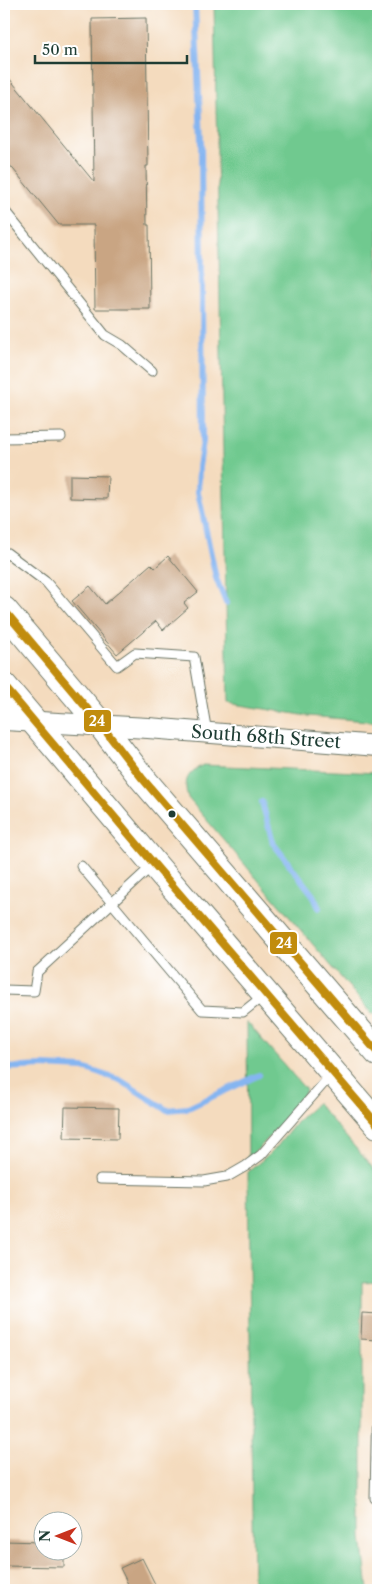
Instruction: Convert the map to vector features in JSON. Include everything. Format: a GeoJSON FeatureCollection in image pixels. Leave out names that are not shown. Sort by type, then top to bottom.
{"type":"FeatureCollection","features":[{"type":"Feature","properties":{"kind":"main road"},"geometry":{"type":"LineString","coordinates":[[4,610],[142,778],[378,1053]]}},
{"type":"Feature","properties":{"kind":"main road"},"geometry":{"type":"LineString","coordinates":[[4,686],[378,1125]]}},
{"type":"Feature","properties":{"kind":"street","name":"South 68th Street"},"geometry":{"type":"LineString","coordinates":[[4,720],[100,725],[378,746]]}},
{"type":"Feature","properties":{"kind":"lane"},"geometry":{"type":"LineString","coordinates":[[4,210],[105,335],[122,344],[152,371]]}},
{"type":"Feature","properties":{"kind":"lane"},"geometry":{"type":"LineString","coordinates":[[4,438],[61,437]]}},
{"type":"Feature","properties":{"kind":"lane"},"geometry":{"type":"LineString","coordinates":[[4,556],[7,554],[46,582],[117,666],[135,653],[194,657],[207,733]]}},
{"type":"Feature","properties":{"kind":"lane"},"geometry":{"type":"LineString","coordinates":[[4,990],[34,991],[37,972],[154,864]]}},
{"type":"Feature","properties":{"kind":"lane"},"geometry":{"type":"LineString","coordinates":[[81,866],[202,1010],[243,1012],[265,994]]}},
{"type":"Feature","properties":{"kind":"lane"},"geometry":{"type":"LineString","coordinates":[[100,1179],[204,1181],[226,1177],[261,1155],[333,1073]]}},
{"type":"Feature","properties":{"kind":"lane"},"geometry":{"type":"LineString","coordinates":[[378,1398],[376,1398],[375,1498],[378,1498]]}},
{"type":"Feature","properties":{"kind":"green space"},"geometry":{"type":"Polygon","coordinates":[[[214,4],[378,4],[378,722],[308,716],[228,703],[214,4]]]}},
{"type":"Feature","properties":{"kind":"green space"},"geometry":{"type":"Polygon","coordinates":[[[203,765],[378,773],[378,1009],[373,1015],[188,798],[186,782],[193,771],[203,765]]]}},
{"type":"Feature","properties":{"kind":"green space"},"geometry":{"type":"Polygon","coordinates":[[[247,1022],[306,1090],[279,1126],[248,1159],[247,1022]]]}},
{"type":"Feature","properties":{"kind":"green space"},"geometry":{"type":"Polygon","coordinates":[[[317,1103],[378,1174],[378,1281],[362,1282],[362,1537],[368,1590],[253,1590],[248,1172],[275,1149],[299,1119],[317,1103]]]}},
{"type":"Feature","properties":{"kind":"building"},"geometry":{"type":"Polygon","coordinates":[[[146,18],[148,166],[146,166],[150,309],[95,309],[94,225],[59,225],[4,158],[4,72],[94,182],[92,19],[146,18]]]}},
{"type":"Feature","properties":{"kind":"building"},"geometry":{"type":"Polygon","coordinates":[[[70,475],[108,476],[107,499],[70,498],[70,475]]]}},
{"type":"Feature","properties":{"kind":"building"},"geometry":{"type":"Polygon","coordinates":[[[168,556],[198,592],[184,603],[188,608],[163,630],[156,621],[117,654],[72,601],[90,586],[105,604],[151,564],[155,568],[168,556]]]}},
{"type":"Feature","properties":{"kind":"building"},"geometry":{"type":"Polygon","coordinates":[[[65,1107],[119,1108],[118,1139],[64,1138],[65,1107]]]}},
{"type":"Feature","properties":{"kind":"building"},"geometry":{"type":"Polygon","coordinates":[[[362,1313],[378,1314],[378,1340],[361,1339],[362,1313]]]}},
{"type":"Feature","properties":{"kind":"building"},"geometry":{"type":"Polygon","coordinates":[[[4,1541],[32,1542],[32,1562],[64,1562],[64,1567],[4,1566],[4,1541]]]}},
{"type":"Feature","properties":{"kind":"building"},"geometry":{"type":"Polygon","coordinates":[[[142,1558],[158,1590],[131,1590],[120,1568],[142,1558]]]}},
{"type":"Feature","properties":{"kind":"waterway"},"geometry":{"type":"LineString","coordinates":[[195,4],[201,141],[203,441],[198,492],[216,578],[226,603]]}},
{"type":"Feature","properties":{"kind":"waterway"},"geometry":{"type":"LineString","coordinates":[[262,802],[273,843],[313,895],[319,908]]}},
{"type":"Feature","properties":{"kind":"waterway"},"geometry":{"type":"LineString","coordinates":[[4,1068],[43,1066],[83,1068],[120,1080],[167,1110],[188,1108],[259,1075]]}},
{"type":"Feature","properties":{"kind":"transit line","name":"24"},"geometry":{"type":"LineString","coordinates":[[4,610],[101,725],[142,778],[378,1053]]}},
{"type":"Feature","properties":{"kind":"transit line","name":"24"},"geometry":{"type":"LineString","coordinates":[[4,686],[378,1125]]}}]}
